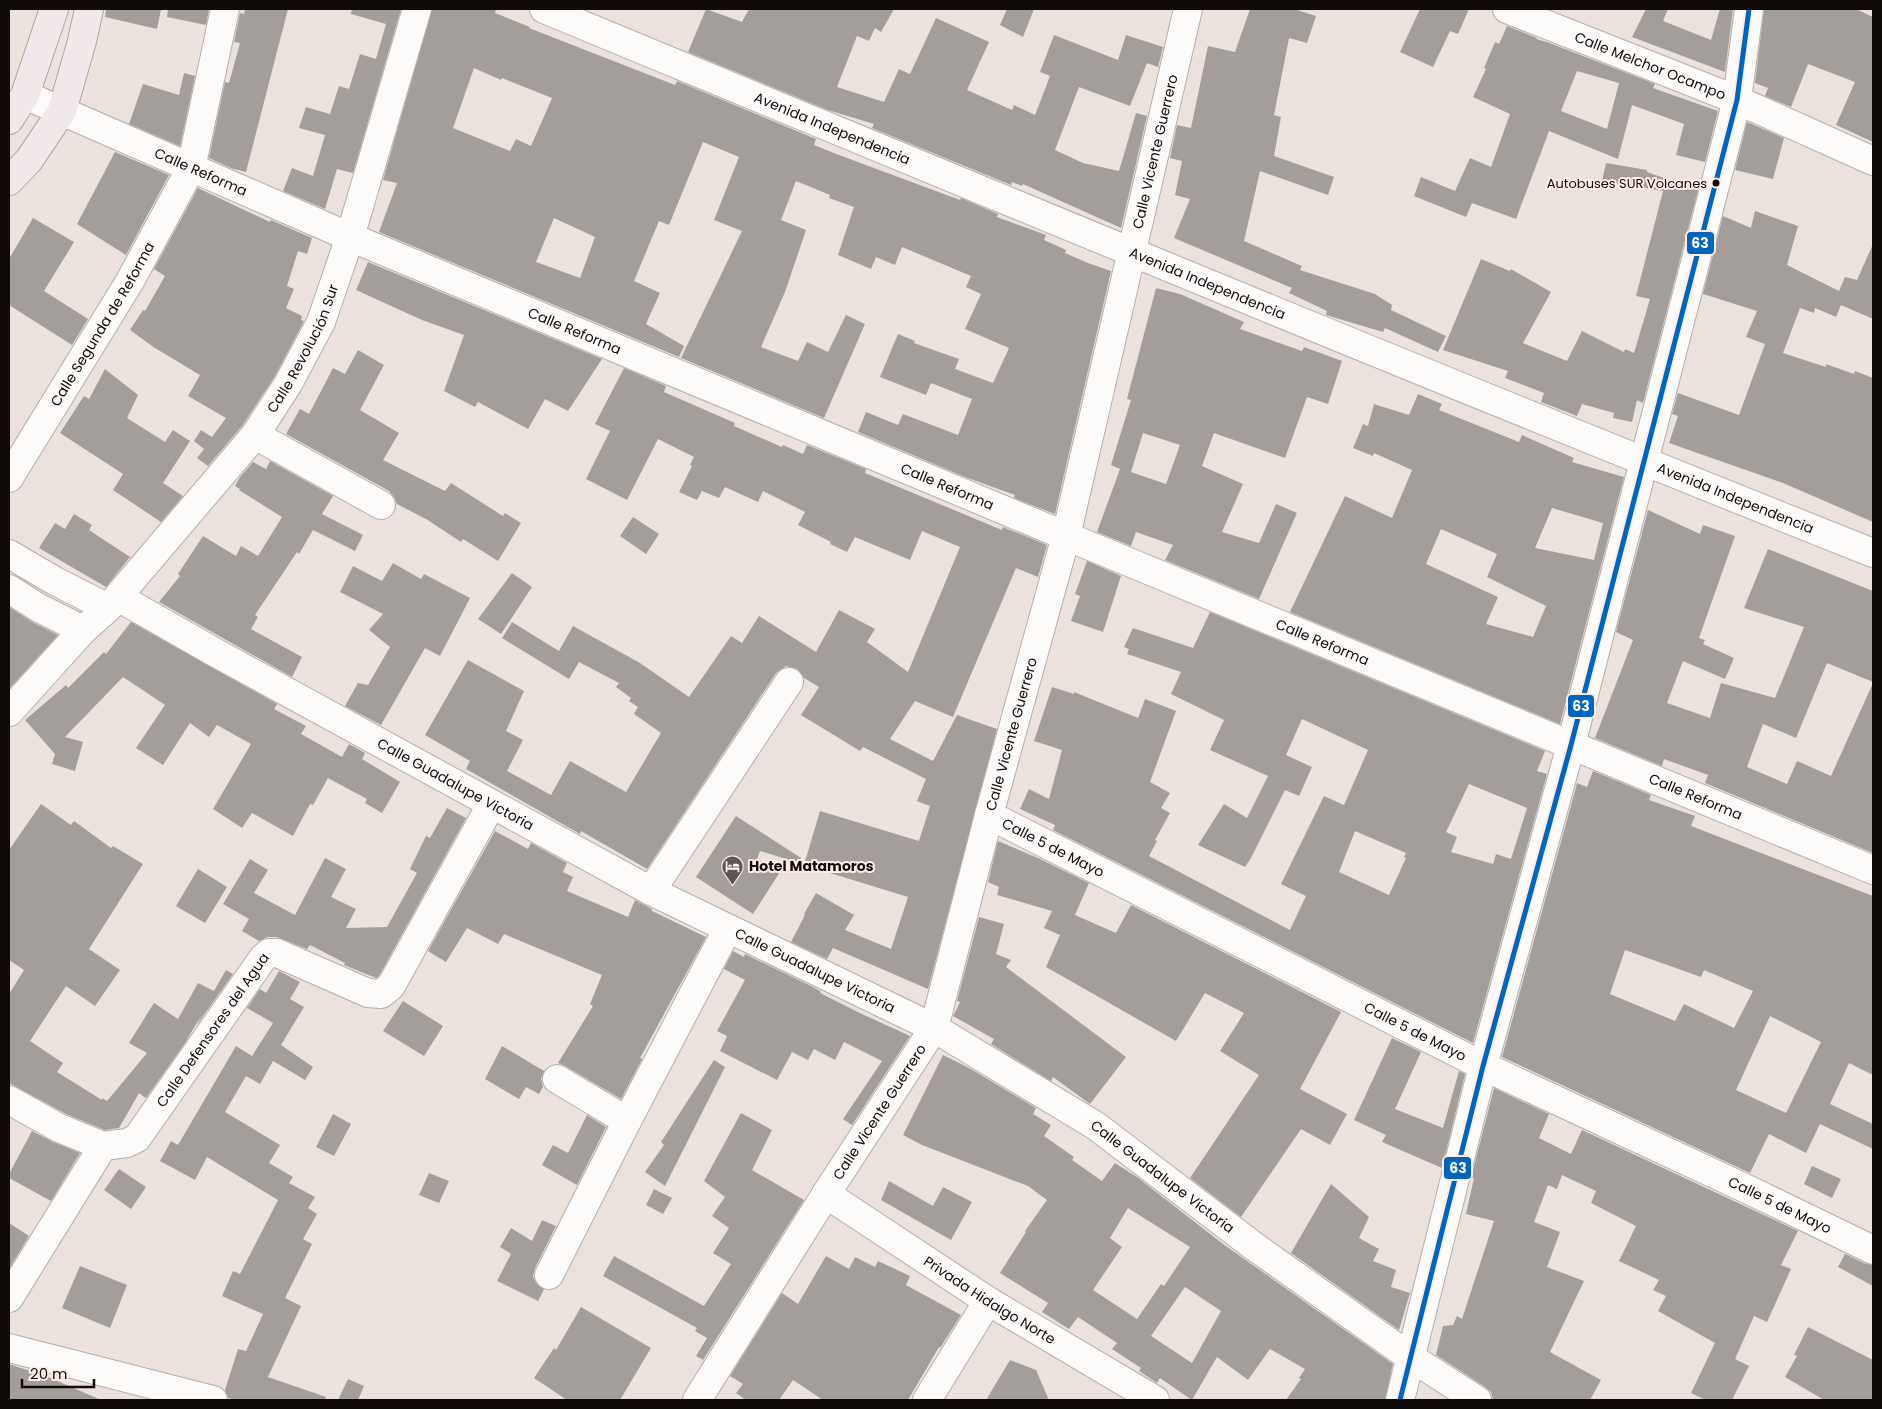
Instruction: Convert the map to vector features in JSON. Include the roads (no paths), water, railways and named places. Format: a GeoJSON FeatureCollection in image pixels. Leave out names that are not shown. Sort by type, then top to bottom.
{"type":"FeatureCollection","features":[{"type":"Feature","properties":{"kind":"main road"},"geometry":{"type":"LineString","coordinates":[[9,120],[25,95],[54,9]]}},
{"type":"Feature","properties":{"kind":"main road"},"geometry":{"type":"LineString","coordinates":[[9,181],[29,160],[62,111],[90,9]]}},
{"type":"Feature","properties":{"kind":"street","name":"Calle Segunda de Reforma"},"geometry":{"type":"LineString","coordinates":[[9,478],[130,281],[191,168],[225,9]]}},
{"type":"Feature","properties":{"kind":"street","name":"Calle Revolución Sur"},"geometry":{"type":"LineString","coordinates":[[9,712],[83,630],[113,602],[255,436],[288,384],[322,322],[350,237],[417,9]]}},
{"type":"Feature","properties":{"kind":"street","name":"Avenida Independencia"},"geometry":{"type":"LineString","coordinates":[[544,9],[1644,462],[1873,552]]}},
{"type":"Feature","properties":{"kind":"street","name":"Calle Vicente Guerrero"},"geometry":{"type":"LineString","coordinates":[[697,1400],[826,1194],[934,1028],[988,815],[1066,536],[1188,9]]}},
{"type":"Feature","properties":{"kind":"street","name":"Calle Melchor Ocampo"},"geometry":{"type":"LineString","coordinates":[[1507,9],[1556,18],[1873,160]]}},
{"type":"Feature","properties":{"kind":"street"},"geometry":{"type":"LineString","coordinates":[[1400,1400],[1483,1066],[1571,745],[1736,100],[1749,9]]}},
{"type":"Feature","properties":{"kind":"street","name":"Calle Reforma"},"geometry":{"type":"LineString","coordinates":[[25,95],[350,237],[1873,870]]}},
{"type":"Feature","properties":{"kind":"street"},"geometry":{"type":"LineString","coordinates":[[255,436],[381,505]]}},
{"type":"Feature","properties":{"kind":"street","name":"Calle Guadalupe Victoria"},"geometry":{"type":"LineString","coordinates":[[9,554],[55,581],[113,602],[727,930],[934,1028],[1096,1126],[1255,1247],[1410,1357],[1477,1400]]}},
{"type":"Feature","properties":{"kind":"street"},"geometry":{"type":"LineString","coordinates":[[9,589],[39,608],[83,630]]}},
{"type":"Feature","properties":{"kind":"street"},"geometry":{"type":"LineString","coordinates":[[651,891],[789,682]]}},
{"type":"Feature","properties":{"kind":"street","name":"Calle Defensores del Agua"},"geometry":{"type":"LineString","coordinates":[[103,1146],[127,1143],[137,1138],[263,958],[269,953],[277,953],[368,993],[381,994],[391,986],[491,805]]}},
{"type":"Feature","properties":{"kind":"street","name":"Calle 5 de Mayo"},"geometry":{"type":"LineString","coordinates":[[988,815],[1483,1066],[1873,1250]]}},
{"type":"Feature","properties":{"kind":"street"},"geometry":{"type":"LineString","coordinates":[[548,1275],[727,930]]}},
{"type":"Feature","properties":{"kind":"street"},"geometry":{"type":"LineString","coordinates":[[557,1079],[627,1121]]}},
{"type":"Feature","properties":{"kind":"street"},"geometry":{"type":"LineString","coordinates":[[9,1100],[59,1128],[103,1146],[9,1298]]}},
{"type":"Feature","properties":{"kind":"street","name":"Privada Hidalgo Norte"},"geometry":{"type":"LineString","coordinates":[[826,1194],[988,1301],[1155,1400]]}},
{"type":"Feature","properties":{"kind":"street"},"geometry":{"type":"LineString","coordinates":[[927,1400],[988,1301]]}},
{"type":"Feature","properties":{"kind":"street"},"geometry":{"type":"LineString","coordinates":[[9,1348],[214,1400]]}},
{"type":"Feature","properties":{"kind":"place","name":"Autobuses SUR Volcanes"},"geometry":{"type":"Point","coordinates":[1716,183]}},
{"type":"Feature","properties":{"kind":"place","name":"Hotel Matamoros"},"geometry":{"type":"Point","coordinates":[733,885]}}]}
